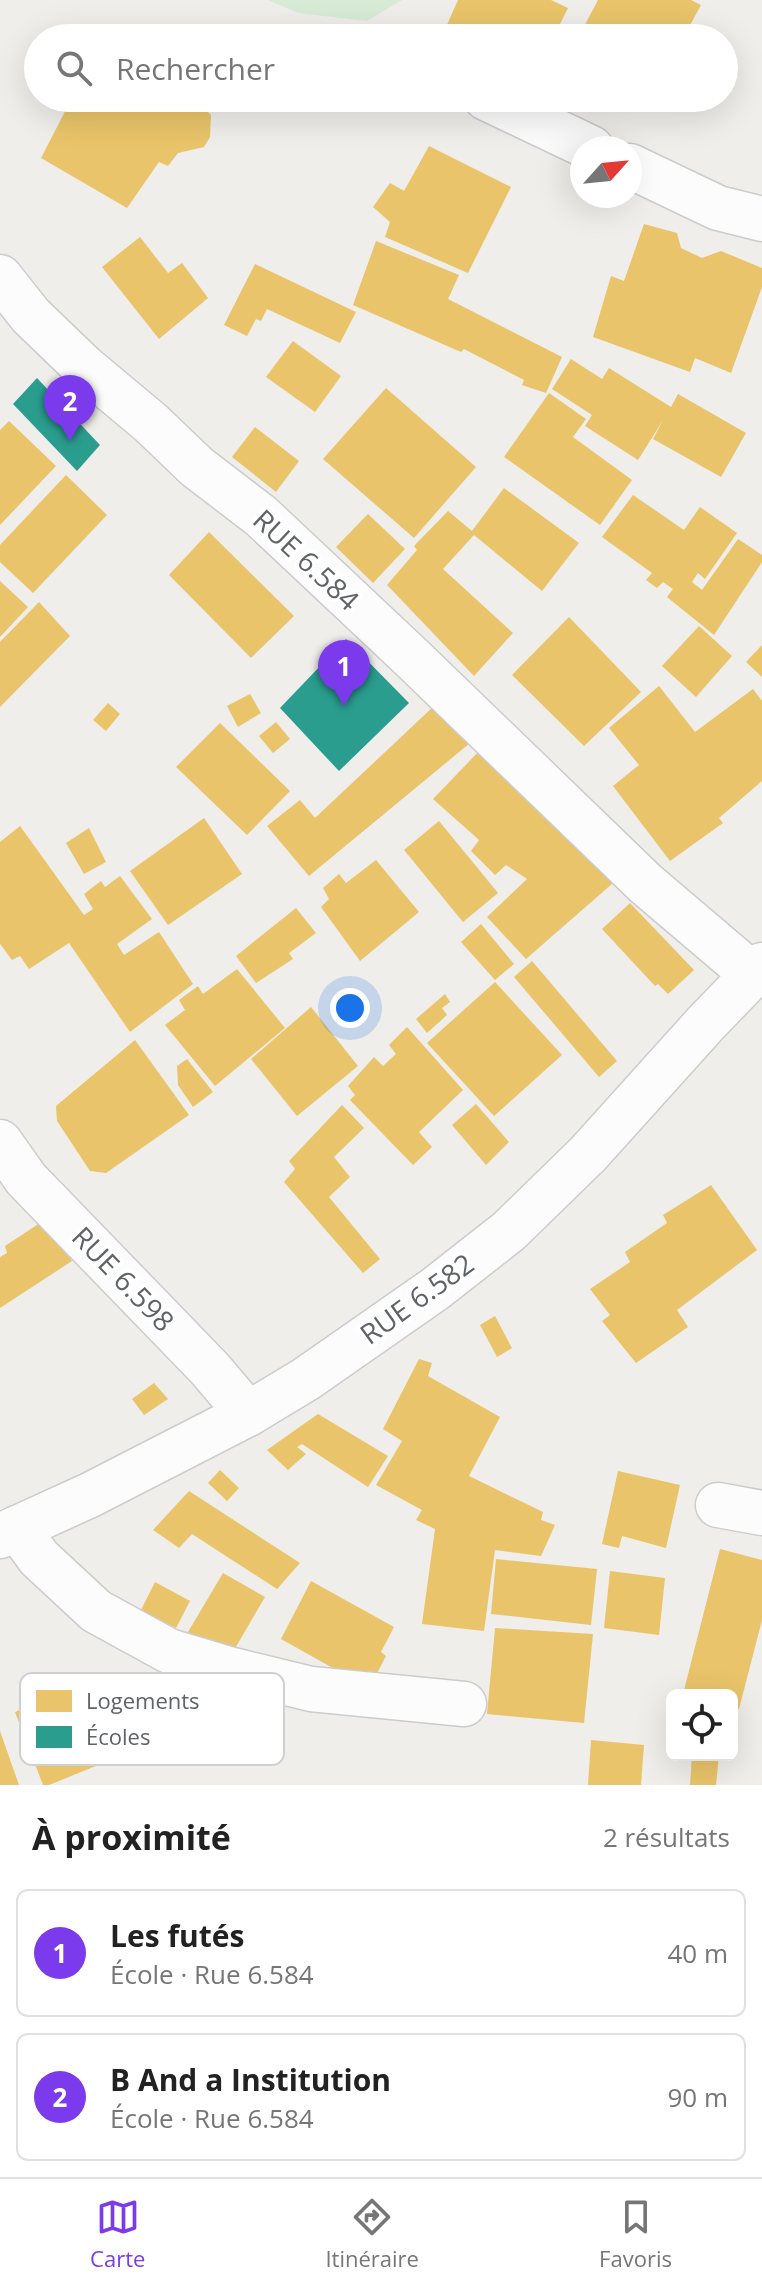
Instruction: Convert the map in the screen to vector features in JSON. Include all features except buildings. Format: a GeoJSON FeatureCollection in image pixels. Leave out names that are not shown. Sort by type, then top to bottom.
{"type":"FeatureCollection","features":[{"type":"Feature","properties":{"kind":"street"},"geometry":{"type":"LineString","coordinates":[[515,112],[570,138]]}},
{"type":"Feature","properties":{"kind":"street"},"geometry":{"type":"LineString","coordinates":[[642,172],[718,208],[762,219]]}},
{"type":"Feature","properties":{"kind":"street","name":"RUE 6.584"},"geometry":{"type":"LineString","coordinates":[[0,277],[31,316],[84,367],[151,423],[197,467],[261,516],[636,875],[758,970]]}},
{"type":"Feature","properties":{"kind":"street","name":"RUE 6.582"},"geometry":{"type":"LineString","coordinates":[[9,1532],[90,1495],[248,1414],[306,1379],[423,1298],[509,1231],[588,1154],[758,970]]}},
{"type":"Feature","properties":{"kind":"street","name":"RUE 6.598"},"geometry":{"type":"LineString","coordinates":[[0,1142],[26,1179],[210,1369],[248,1414]]}},
{"type":"Feature","properties":{"kind":"street"},"geometry":{"type":"LineString","coordinates":[[718,1505],[762,1513]]}},
{"type":"Feature","properties":{"kind":"street"},"geometry":{"type":"LineString","coordinates":[[9,1532],[96,1611],[169,1651],[245,1673]]}},
{"type":"Feature","properties":{"kind":"street"},"geometry":{"type":"LineString","coordinates":[[284,1682],[311,1689],[464,1704]]}},
{"type":"Feature","properties":{"kind":"green space"},"geometry":{"type":"Polygon","coordinates":[[[268,0],[402,0],[367,21],[298,13],[268,0]]]}},
{"type":"Feature","properties":{"kind":"place","name":"B And a Institution"},"geometry":{"type":"Point","coordinates":[70,441]}},
{"type":"Feature","properties":{"kind":"place","name":"Les futés"},"geometry":{"type":"Point","coordinates":[344,706]}}]}
